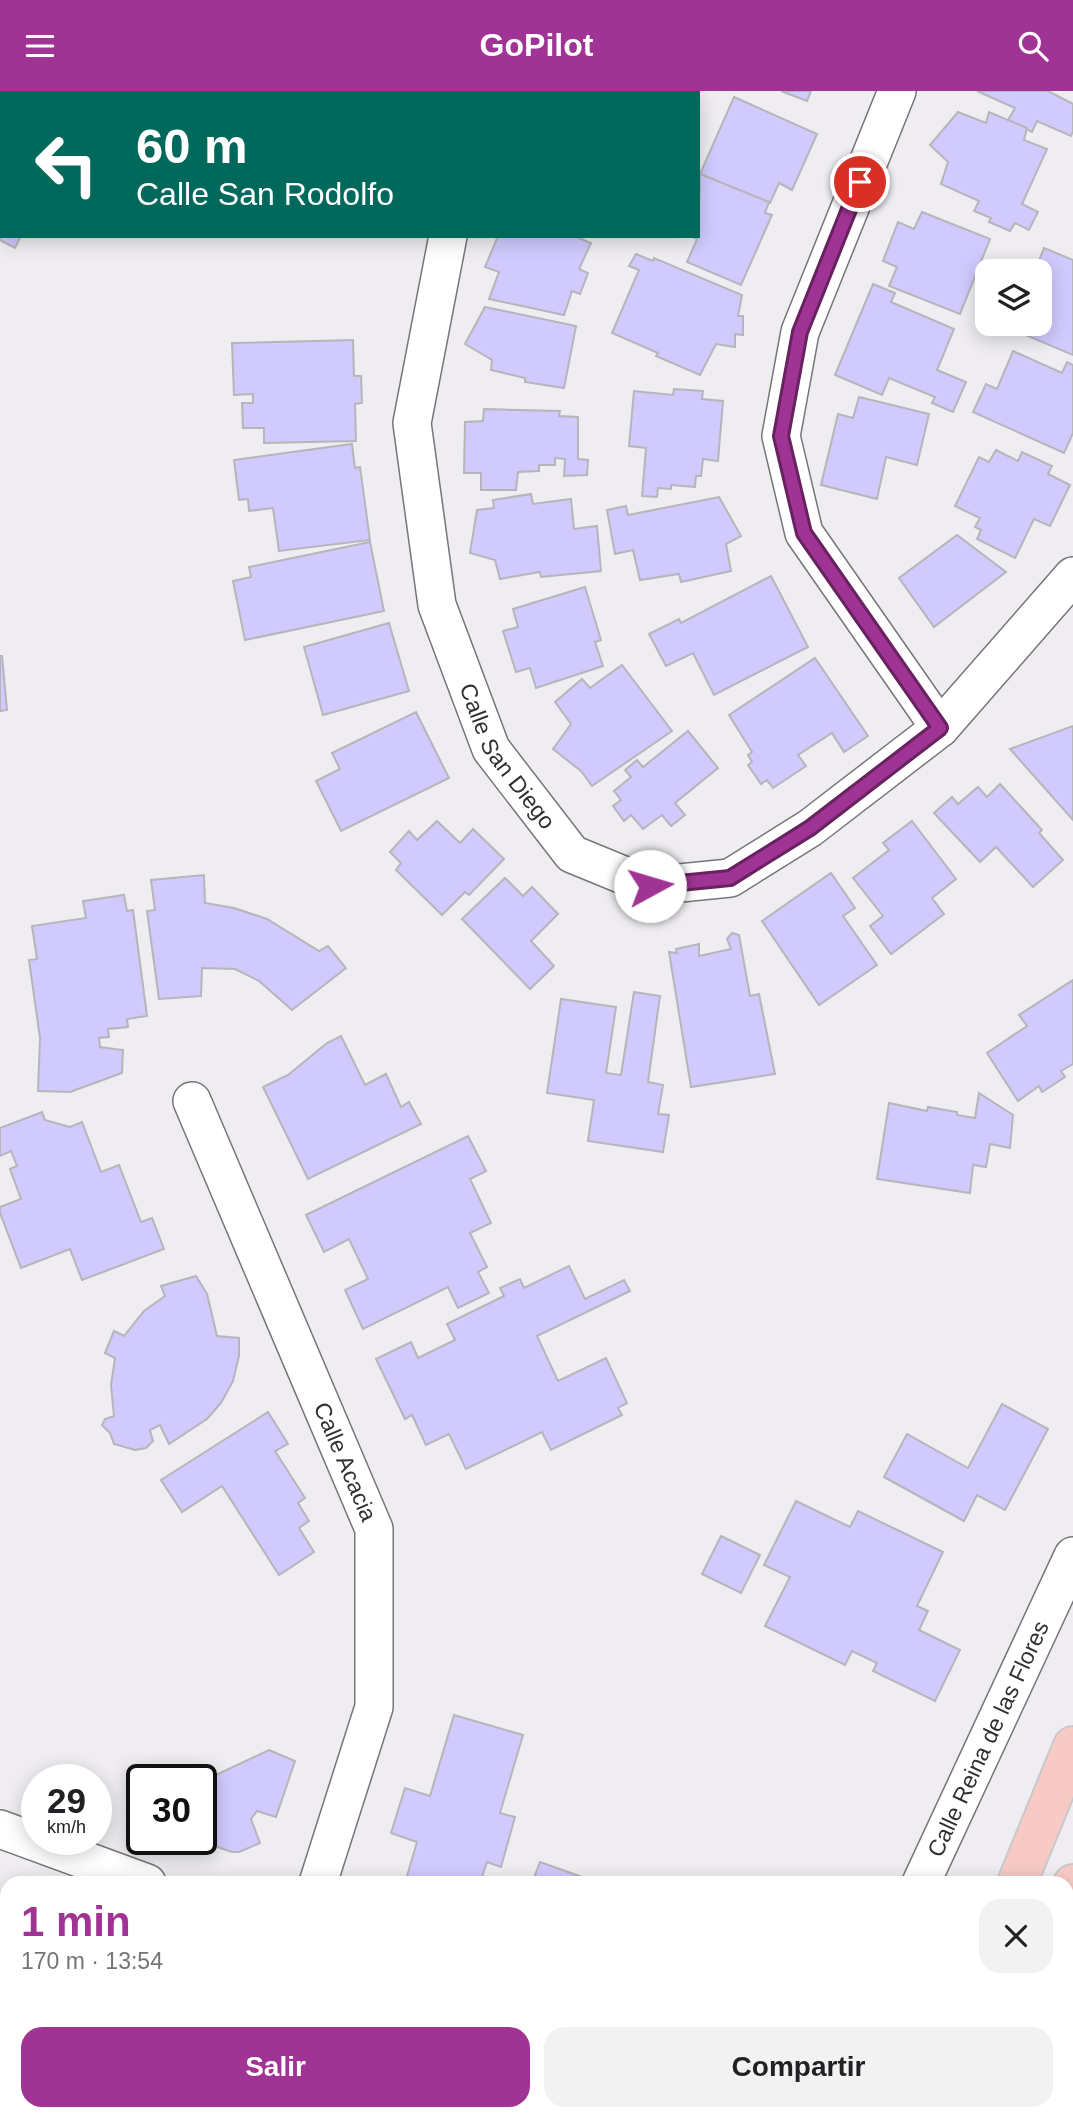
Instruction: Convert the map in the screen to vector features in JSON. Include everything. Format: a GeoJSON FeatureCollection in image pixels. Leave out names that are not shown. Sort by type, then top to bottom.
{"type":"FeatureCollection","features":[{"type":"Feature","properties":{"kind":"highway"},"geometry":{"type":"LineString","coordinates":[[1020,1876],[1073,1746]]}},
{"type":"Feature","properties":{"kind":"street"},"geometry":{"type":"LineString","coordinates":[[897,91],[800,332],[781,436],[804,533],[940,728]]}},
{"type":"Feature","properties":{"kind":"street","name":"Calle San Diego"},"geometry":{"type":"LineString","coordinates":[[448,238],[412,423],[437,605],[491,749],[572,854],[650,886],[730,878],[810,828],[940,728],[1073,576]]}},
{"type":"Feature","properties":{"kind":"street","name":"Calle Acacia"},"geometry":{"type":"LineString","coordinates":[[192,1101],[374,1529],[373,1707],[320,1876]]}},
{"type":"Feature","properties":{"kind":"street","name":"Calle Reina de las Flores"},"geometry":{"type":"LineString","coordinates":[[924,1876],[1073,1556]]}},
{"type":"Feature","properties":{"kind":"street"},"geometry":{"type":"LineString","coordinates":[[0,1829],[128,1876]]}},
{"type":"Feature","properties":{"kind":"building"},"geometry":{"type":"Polygon","coordinates":[[[781,91],[811,91],[807,101],[781,91]]]}},
{"type":"Feature","properties":{"kind":"building"},"geometry":{"type":"Polygon","coordinates":[[[977,91],[1048,91],[1073,104],[1071,136],[1037,121],[1032,132],[1008,120],[1015,108],[977,91]]]}},
{"type":"Feature","properties":{"kind":"building"},"geometry":{"type":"Polygon","coordinates":[[[734,97],[817,134],[792,190],[779,183],[770,203],[700,174],[734,97]]]}},
{"type":"Feature","properties":{"kind":"building"},"geometry":{"type":"Polygon","coordinates":[[[958,112],[986,123],[989,112],[1027,128],[1024,140],[1047,149],[1022,204],[1038,212],[1029,230],[1015,223],[1010,231],[989,222],[991,218],[974,211],[979,201],[941,184],[948,162],[930,145],[958,112]]]}},
{"type":"Feature","properties":{"kind":"building"},"geometry":{"type":"Polygon","coordinates":[[[700,174],[769,202],[765,213],[772,215],[741,285],[687,262],[697,239],[695,238],[700,238],[700,174]]]}},
{"type":"Feature","properties":{"kind":"building"},"geometry":{"type":"Polygon","coordinates":[[[922,212],[990,239],[982,259],[975,259],[975,276],[960,314],[889,286],[897,267],[883,261],[898,222],[914,229],[922,212]]]}},
{"type":"Feature","properties":{"kind":"building"},"geometry":{"type":"Polygon","coordinates":[[[0,238],[20,238],[15,248],[0,238]]]}},
{"type":"Feature","properties":{"kind":"building"},"geometry":{"type":"Polygon","coordinates":[[[497,238],[579,238],[591,243],[579,269],[588,273],[580,294],[572,291],[564,315],[489,299],[499,272],[485,267],[497,238]]]}},
{"type":"Feature","properties":{"kind":"building"},"geometry":{"type":"Polygon","coordinates":[[[1044,248],[1073,260],[1073,355],[1028,336],[1052,336],[1052,259],[1040,259],[1044,248]]]}},
{"type":"Feature","properties":{"kind":"building"},"geometry":{"type":"Polygon","coordinates":[[[636,254],[653,261],[654,258],[742,295],[738,316],[743,316],[743,335],[735,334],[735,347],[716,344],[700,375],[612,333],[639,270],[629,266],[636,254]]]}},
{"type":"Feature","properties":{"kind":"building"},"geometry":{"type":"Polygon","coordinates":[[[873,284],[895,293],[891,302],[954,329],[937,370],[966,382],[953,412],[932,403],[935,397],[889,378],[882,395],[835,375],[873,284]]]}},
{"type":"Feature","properties":{"kind":"building"},"geometry":{"type":"Polygon","coordinates":[[[485,307],[576,326],[564,388],[525,382],[525,378],[491,370],[492,360],[465,344],[485,307]]]}},
{"type":"Feature","properties":{"kind":"building"},"geometry":{"type":"Polygon","coordinates":[[[353,340],[354,376],[361,376],[362,403],[355,404],[356,441],[264,443],[264,428],[243,428],[242,403],[253,403],[253,394],[234,395],[232,343],[353,340]]]}},
{"type":"Feature","properties":{"kind":"building"},"geometry":{"type":"Polygon","coordinates":[[[1013,351],[1062,373],[1067,362],[1073,365],[1073,433],[1064,453],[973,412],[986,384],[997,389],[1013,351]]]}},
{"type":"Feature","properties":{"kind":"building"},"geometry":{"type":"Polygon","coordinates":[[[674,389],[703,391],[702,399],[723,401],[718,461],[703,459],[701,476],[696,476],[695,487],[671,485],[671,489],[658,488],[657,497],[642,496],[646,448],[629,446],[634,391],[673,395],[674,389]]]}},
{"type":"Feature","properties":{"kind":"building"},"geometry":{"type":"Polygon","coordinates":[[[859,397],[929,414],[917,465],[886,457],[877,499],[821,485],[838,414],[853,418],[859,397]]]}},
{"type":"Feature","properties":{"kind":"building"},"geometry":{"type":"Polygon","coordinates":[[[484,409],[560,411],[559,416],[578,417],[578,459],[588,460],[587,475],[564,476],[565,459],[555,458],[555,465],[539,465],[539,471],[518,472],[516,490],[481,490],[481,473],[464,473],[465,422],[483,421],[484,409]]]}},
{"type":"Feature","properties":{"kind":"building"},"geometry":{"type":"Polygon","coordinates":[[[352,444],[355,468],[360,467],[370,540],[279,551],[273,508],[249,511],[248,499],[239,500],[234,460],[352,444]]]}},
{"type":"Feature","properties":{"kind":"building"},"geometry":{"type":"Polygon","coordinates":[[[996,450],[1018,461],[1022,452],[1052,466],[1048,474],[1070,485],[1050,526],[1034,519],[1015,558],[977,539],[981,530],[975,527],[980,518],[955,506],[979,457],[989,462],[996,450]]]}},
{"type":"Feature","properties":{"kind":"building"},"geometry":{"type":"Polygon","coordinates":[[[531,494],[533,504],[571,499],[574,529],[597,526],[601,571],[541,577],[540,572],[500,579],[495,560],[470,553],[477,510],[494,508],[493,500],[531,494]]]}},
{"type":"Feature","properties":{"kind":"building"},"geometry":{"type":"Polygon","coordinates":[[[719,497],[741,536],[726,544],[731,571],[681,582],[679,574],[640,580],[633,550],[615,554],[607,510],[626,506],[628,515],[719,497]]]}},
{"type":"Feature","properties":{"kind":"building"},"geometry":{"type":"Polygon","coordinates":[[[957,535],[1006,572],[934,627],[899,578],[957,535]]]}},
{"type":"Feature","properties":{"kind":"building"},"geometry":{"type":"Polygon","coordinates":[[[370,542],[384,611],[245,640],[233,581],[251,577],[249,567],[370,542]]]}},
{"type":"Feature","properties":{"kind":"building"},"geometry":{"type":"Polygon","coordinates":[[[771,576],[808,647],[714,695],[693,653],[666,666],[649,634],[679,619],[681,623],[771,576]]]}},
{"type":"Feature","properties":{"kind":"building"},"geometry":{"type":"Polygon","coordinates":[[[585,587],[601,640],[595,642],[603,666],[536,688],[530,668],[516,672],[503,631],[518,627],[513,609],[585,587]]]}},
{"type":"Feature","properties":{"kind":"building"},"geometry":{"type":"Polygon","coordinates":[[[389,623],[409,691],[323,715],[304,647],[389,623]]]}},
{"type":"Feature","properties":{"kind":"building"},"geometry":{"type":"Polygon","coordinates":[[[0,656],[7,710],[0,711],[0,656]]]}},
{"type":"Feature","properties":{"kind":"building"},"geometry":{"type":"Polygon","coordinates":[[[815,658],[868,736],[844,752],[832,733],[798,755],[806,766],[773,788],[767,780],[761,784],[748,765],[752,762],[748,755],[752,752],[729,715],[815,658]]]}},
{"type":"Feature","properties":{"kind":"building"},"geometry":{"type":"Polygon","coordinates":[[[622,665],[672,731],[592,786],[581,771],[553,749],[571,724],[555,702],[582,679],[590,688],[622,665]]]}},
{"type":"Feature","properties":{"kind":"building"},"geometry":{"type":"Polygon","coordinates":[[[416,712],[449,778],[341,831],[316,781],[340,769],[332,753],[416,712]]]}},
{"type":"Feature","properties":{"kind":"building"},"geometry":{"type":"Polygon","coordinates":[[[1073,726],[1073,820],[1010,749],[1073,726]]]}},
{"type":"Feature","properties":{"kind":"building"},"geometry":{"type":"Polygon","coordinates":[[[688,731],[718,768],[675,803],[685,815],[671,826],[662,815],[643,829],[631,815],[624,821],[613,806],[621,800],[614,791],[631,777],[625,770],[637,760],[643,767],[688,731]]]}},
{"type":"Feature","properties":{"kind":"building"},"geometry":{"type":"Polygon","coordinates":[[[1000,784],[1042,830],[1039,833],[1063,860],[1033,887],[996,847],[980,862],[934,813],[952,797],[958,804],[978,787],[987,797],[1000,784]]]}},
{"type":"Feature","properties":{"kind":"building"},"geometry":{"type":"Polygon","coordinates":[[[437,821],[460,843],[473,829],[504,859],[469,895],[465,892],[442,915],[396,870],[401,863],[390,852],[409,831],[417,840],[437,821]]]}},
{"type":"Feature","properties":{"kind":"building"},"geometry":{"type":"Polygon","coordinates":[[[912,821],[956,879],[932,898],[944,914],[891,954],[870,926],[883,916],[853,878],[889,850],[883,843],[912,821]]]}},
{"type":"Feature","properties":{"kind":"building"},"geometry":{"type":"Polygon","coordinates":[[[831,873],[855,908],[843,916],[877,965],[819,1005],[762,921],[831,873]]]}},
{"type":"Feature","properties":{"kind":"building"},"geometry":{"type":"Polygon","coordinates":[[[204,875],[205,903],[234,908],[267,919],[319,951],[328,946],[346,968],[292,1010],[259,981],[235,969],[202,968],[201,996],[159,999],[147,911],[155,910],[151,880],[204,875]]]}},
{"type":"Feature","properties":{"kind":"building"},"geometry":{"type":"Polygon","coordinates":[[[505,878],[523,896],[532,887],[558,914],[531,941],[554,966],[530,989],[462,919],[505,878]]]}},
{"type":"Feature","properties":{"kind":"building"},"geometry":{"type":"Polygon","coordinates":[[[124,895],[127,911],[133,910],[147,1016],[127,1019],[128,1027],[108,1029],[109,1037],[99,1038],[100,1047],[123,1050],[122,1073],[70,1092],[38,1091],[40,1038],[29,960],[37,959],[32,926],[86,918],[83,901],[124,895]]]}},
{"type":"Feature","properties":{"kind":"building"},"geometry":{"type":"Polygon","coordinates":[[[732,933],[739,935],[750,996],[759,994],[775,1074],[691,1087],[669,952],[677,953],[676,949],[699,944],[699,956],[731,949],[727,939],[732,933]]]}},
{"type":"Feature","properties":{"kind":"building"},"geometry":{"type":"Polygon","coordinates":[[[1073,980],[1073,1064],[1061,1071],[1065,1077],[1042,1092],[1039,1086],[1018,1101],[987,1053],[1027,1026],[1019,1015],[1073,980]]]}},
{"type":"Feature","properties":{"kind":"building"},"geometry":{"type":"Polygon","coordinates":[[[634,992],[660,996],[648,1082],[663,1085],[658,1114],[669,1115],[663,1152],[588,1141],[594,1100],[547,1093],[561,999],[616,1007],[606,1073],[621,1075],[634,992]]]}},
{"type":"Feature","properties":{"kind":"building"},"geometry":{"type":"Polygon","coordinates":[[[341,1036],[365,1085],[386,1074],[401,1107],[409,1102],[421,1124],[308,1179],[263,1087],[288,1075],[327,1043],[341,1036]]]}},
{"type":"Feature","properties":{"kind":"building"},"geometry":{"type":"Polygon","coordinates":[[[979,1093],[1013,1115],[1010,1148],[990,1144],[986,1167],[973,1165],[970,1193],[877,1179],[889,1103],[927,1111],[928,1107],[957,1112],[957,1115],[975,1118],[979,1093]]]}},
{"type":"Feature","properties":{"kind":"building"},"geometry":{"type":"Polygon","coordinates":[[[42,1112],[45,1120],[70,1127],[82,1122],[101,1172],[119,1165],[141,1222],[152,1218],[164,1249],[82,1280],[70,1249],[21,1268],[0,1213],[0,1207],[21,1199],[10,1169],[17,1166],[11,1151],[0,1156],[0,1128],[42,1112]]]}},
{"type":"Feature","properties":{"kind":"building"},"geometry":{"type":"Polygon","coordinates":[[[468,1136],[486,1171],[470,1179],[491,1223],[470,1233],[487,1267],[478,1272],[489,1293],[458,1308],[448,1287],[363,1329],[345,1290],[368,1279],[349,1239],[324,1252],[306,1215],[468,1136]]]}},
{"type":"Feature","properties":{"kind":"building"},"geometry":{"type":"Polygon","coordinates":[[[569,1266],[585,1299],[624,1280],[630,1291],[537,1336],[558,1381],[606,1358],[627,1403],[618,1408],[622,1415],[551,1450],[542,1432],[466,1469],[449,1434],[426,1445],[412,1415],[405,1419],[376,1359],[411,1342],[418,1358],[455,1340],[447,1324],[504,1296],[500,1288],[520,1279],[524,1288],[569,1266]]]}},
{"type":"Feature","properties":{"kind":"building"},"geometry":{"type":"Polygon","coordinates":[[[196,1276],[207,1294],[217,1336],[239,1338],[239,1356],[233,1381],[221,1403],[207,1419],[169,1444],[160,1425],[150,1430],[153,1441],[146,1448],[135,1450],[114,1444],[110,1433],[102,1425],[105,1419],[114,1416],[111,1385],[115,1358],[105,1353],[114,1331],[124,1336],[144,1311],[165,1296],[161,1286],[196,1276]]]}},
{"type":"Feature","properties":{"kind":"building"},"geometry":{"type":"Polygon","coordinates":[[[1002,1404],[1048,1429],[1005,1510],[977,1495],[964,1521],[884,1477],[907,1434],[968,1468],[1002,1404]]]}},
{"type":"Feature","properties":{"kind":"building"},"geometry":{"type":"Polygon","coordinates":[[[268,1412],[288,1444],[275,1451],[305,1498],[298,1503],[309,1521],[299,1528],[314,1552],[279,1575],[222,1486],[182,1512],[161,1480],[268,1412]]]}},
{"type":"Feature","properties":{"kind":"building"},"geometry":{"type":"Polygon","coordinates":[[[796,1501],[850,1527],[858,1511],[943,1552],[917,1606],[928,1611],[919,1630],[960,1650],[935,1701],[873,1671],[877,1663],[852,1651],[845,1665],[765,1626],[790,1577],[764,1565],[796,1501]]]}},
{"type":"Feature","properties":{"kind":"building"},"geometry":{"type":"Polygon","coordinates":[[[721,1536],[760,1555],[741,1593],[702,1574],[721,1536]]]}},
{"type":"Feature","properties":{"kind":"building"},"geometry":{"type":"Polygon","coordinates":[[[454,1715],[523,1735],[500,1813],[515,1817],[501,1867],[487,1862],[482,1876],[407,1876],[417,1842],[391,1833],[405,1788],[430,1796],[454,1715]]]}},
{"type":"Feature","properties":{"kind":"building"},"geometry":{"type":"Polygon","coordinates":[[[269,1750],[295,1761],[276,1817],[257,1811],[251,1819],[260,1843],[239,1852],[217,1847],[217,1774],[269,1750]]]}},
{"type":"Feature","properties":{"kind":"building"},"geometry":{"type":"Polygon","coordinates":[[[540,1862],[579,1876],[535,1876],[540,1862]]]}},
{"type":"Feature","properties":{"kind":"route"},"geometry":{"type":"LineString","coordinates":[[650,886],[730,878],[810,828],[940,728],[804,533],[781,436],[800,332],[860,182]]}}]}
